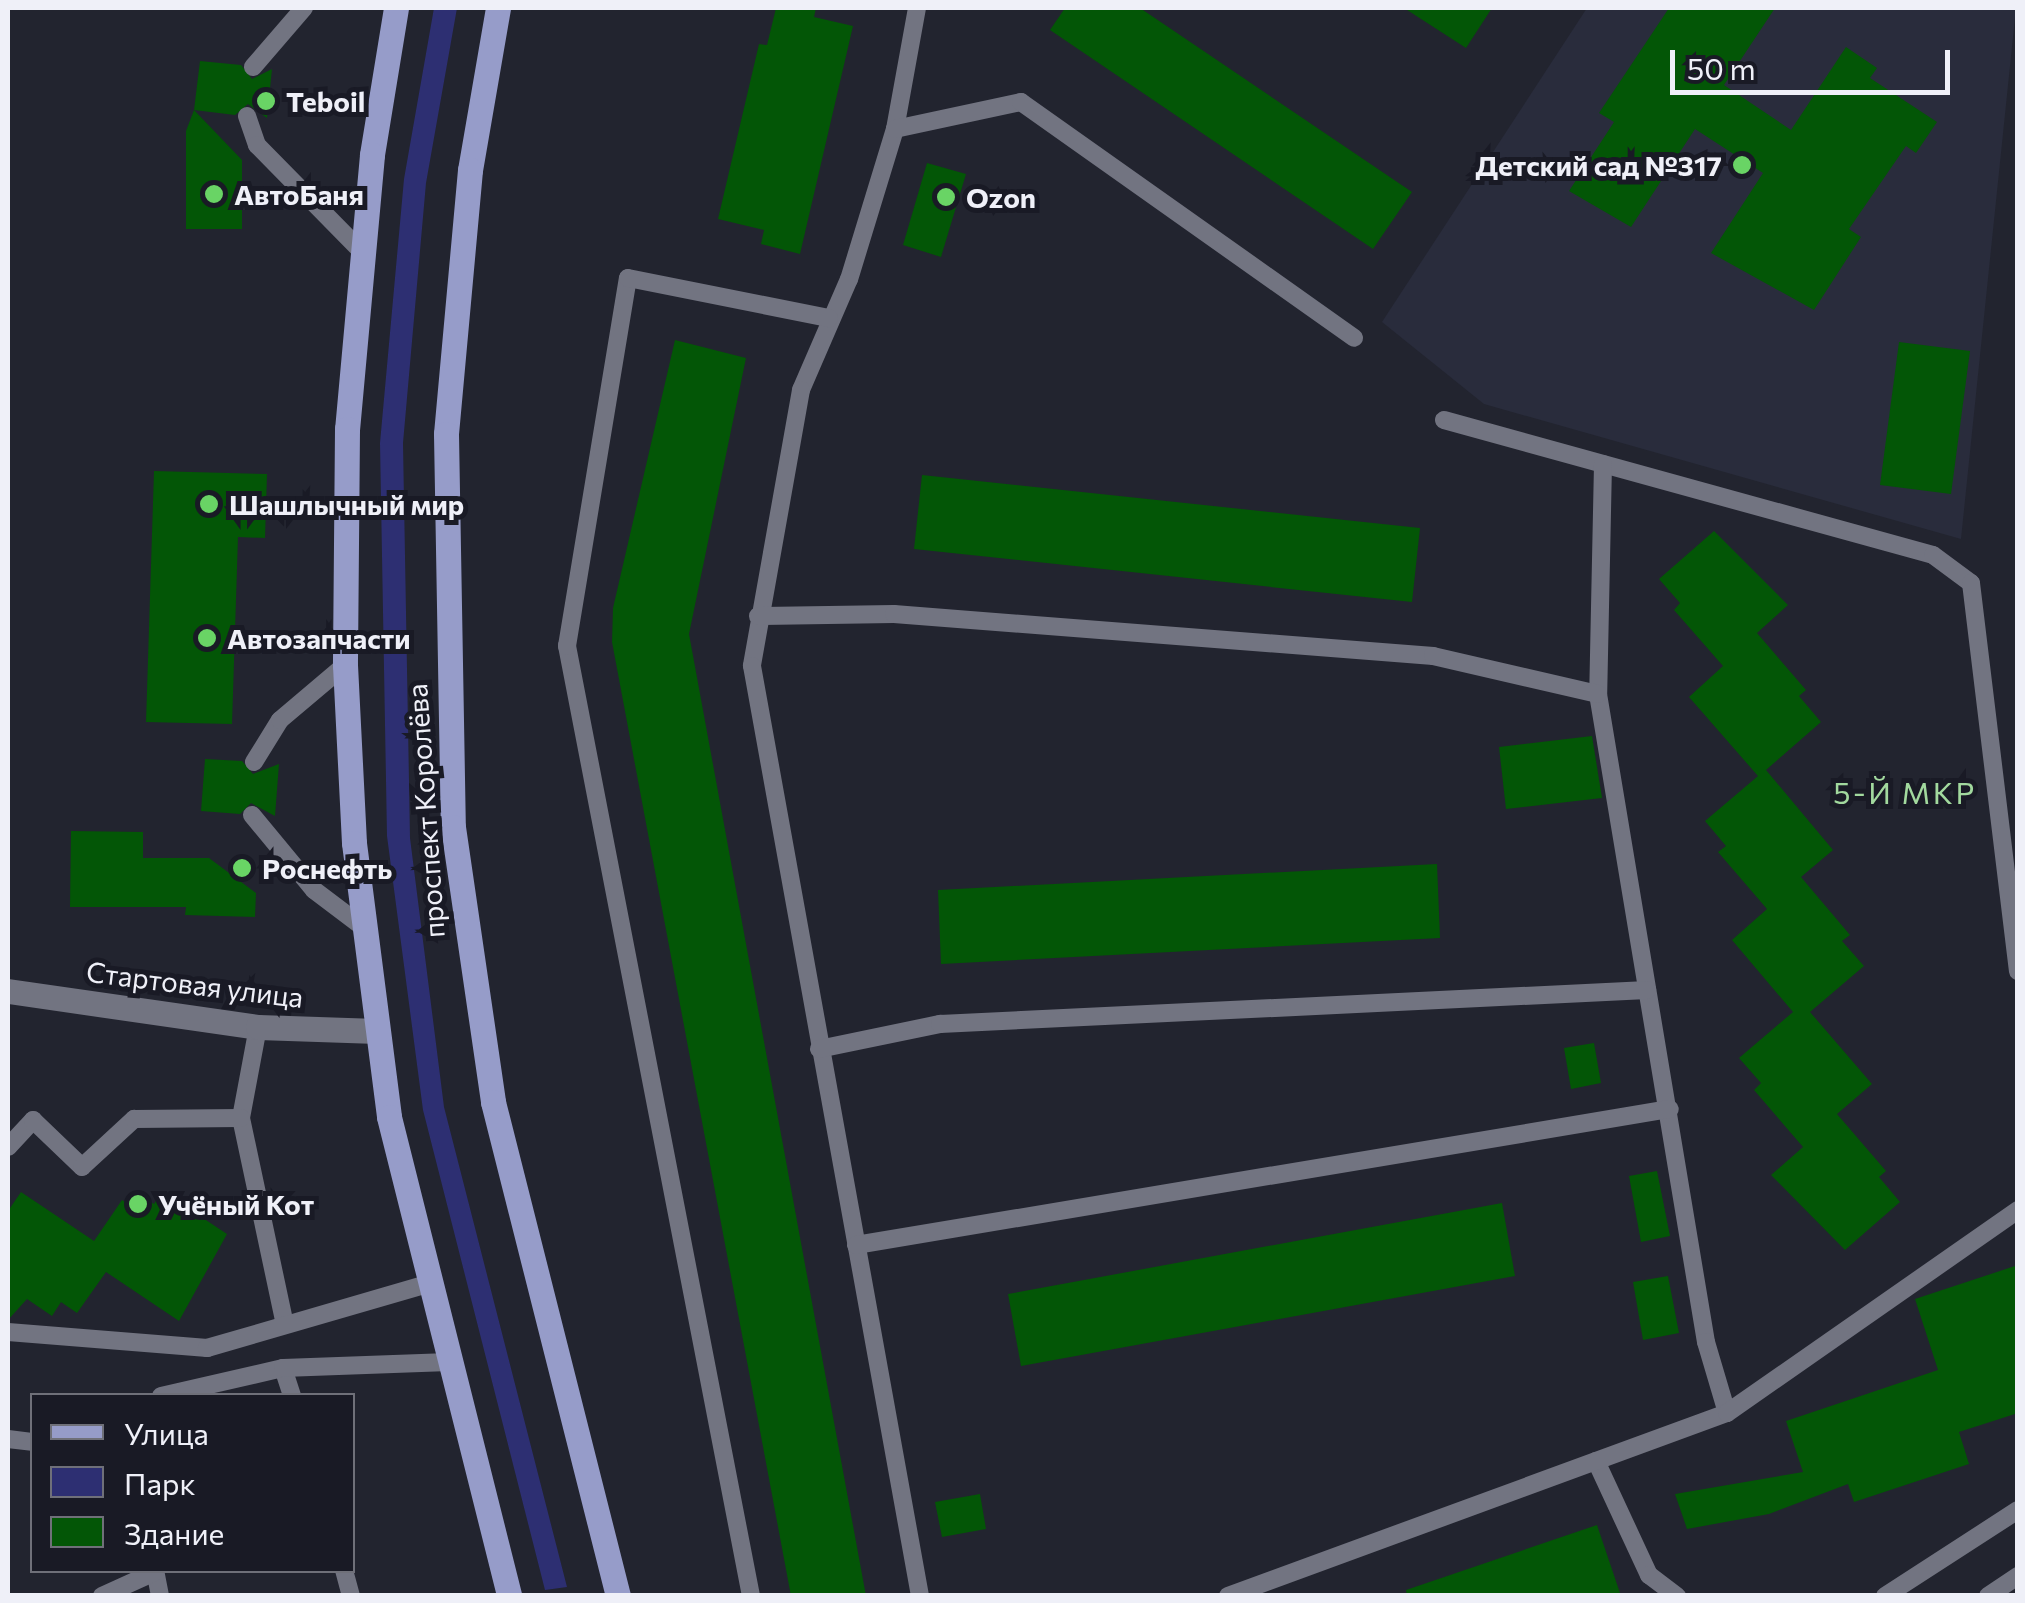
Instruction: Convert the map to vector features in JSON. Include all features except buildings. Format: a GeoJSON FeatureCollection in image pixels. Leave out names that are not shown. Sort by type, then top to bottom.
{"type":"FeatureCollection","features":[{"type":"Feature","properties":{"kind":"main road"},"geometry":{"type":"LineString","coordinates":[[396,8],[361,252],[347,430],[345,665],[364,927],[376,1031],[431,1283],[509,1596]]}},
{"type":"Feature","properties":{"kind":"main road","name":"проспект Королёва"},"geometry":{"type":"LineString","coordinates":[[498,8],[470,170],[446,434],[453,827],[493,1102],[618,1596]]}},
{"type":"Feature","properties":{"kind":"street","name":"Стартовая улица"},"geometry":{"type":"LineString","coordinates":[[8,990],[258,1028],[376,1031]]}},
{"type":"Feature","properties":{"kind":"lane"},"geometry":{"type":"LineString","coordinates":[[254,67],[304,8]]}},
{"type":"Feature","properties":{"kind":"lane"},"geometry":{"type":"LineString","coordinates":[[917,8],[895,129],[850,279],[829,318],[801,390],[758,616],[759,718],[920,1596]]}},
{"type":"Feature","properties":{"kind":"lane"},"geometry":{"type":"LineString","coordinates":[[895,129],[1021,102],[1354,338]]}},
{"type":"Feature","properties":{"kind":"lane"},"geometry":{"type":"LineString","coordinates":[[248,116],[257,146],[361,252]]}},
{"type":"Feature","properties":{"kind":"lane"},"geometry":{"type":"LineString","coordinates":[[751,1596],[566,646],[628,278],[829,318]]}},
{"type":"Feature","properties":{"kind":"lane"},"geometry":{"type":"LineString","coordinates":[[1444,420],[1933,555],[1970,583],[2018,971]]}},
{"type":"Feature","properties":{"kind":"lane"},"geometry":{"type":"LineString","coordinates":[[1604,464],[1598,694],[1706,1342],[1727,1413]]}},
{"type":"Feature","properties":{"kind":"lane"},"geometry":{"type":"LineString","coordinates":[[758,616],[894,614],[1433,656],[1598,694]]}},
{"type":"Feature","properties":{"kind":"lane"},"geometry":{"type":"LineString","coordinates":[[254,762],[280,720],[345,665]]}},
{"type":"Feature","properties":{"kind":"lane"},"geometry":{"type":"LineString","coordinates":[[252,815],[314,890],[364,927]]}},
{"type":"Feature","properties":{"kind":"lane"},"geometry":{"type":"LineString","coordinates":[[819,1049],[940,1024],[1648,990]]}},
{"type":"Feature","properties":{"kind":"lane"},"geometry":{"type":"LineString","coordinates":[[258,1028],[241,1118],[284,1321]]}},
{"type":"Feature","properties":{"kind":"lane"},"geometry":{"type":"LineString","coordinates":[[856,1245],[1670,1109]]}},
{"type":"Feature","properties":{"kind":"lane"},"geometry":{"type":"LineString","coordinates":[[8,1147],[33,1120],[82,1167],[134,1119],[241,1118]]}},
{"type":"Feature","properties":{"kind":"lane"},"geometry":{"type":"LineString","coordinates":[[1228,1596],[1727,1413],[2018,1210]]}},
{"type":"Feature","properties":{"kind":"lane"},"geometry":{"type":"LineString","coordinates":[[8,1332],[207,1348],[284,1321],[431,1283]]}},
{"type":"Feature","properties":{"kind":"lane"},"geometry":{"type":"LineString","coordinates":[[174,1393],[283,1368],[450,1362]]}},
{"type":"Feature","properties":{"kind":"lane"},"geometry":{"type":"LineString","coordinates":[[283,1368],[291,1393]]}},
{"type":"Feature","properties":{"kind":"lane"},"geometry":{"type":"LineString","coordinates":[[1596,1461],[1649,1575],[1678,1596]]}},
{"type":"Feature","properties":{"kind":"lane"},"geometry":{"type":"LineString","coordinates":[[1885,1596],[2018,1510]]}},
{"type":"Feature","properties":{"kind":"lane"},"geometry":{"type":"LineString","coordinates":[[102,1596],[153,1573]]}},
{"type":"Feature","properties":{"kind":"lane"},"geometry":{"type":"LineString","coordinates":[[1988,1596],[2018,1576]]}},
{"type":"Feature","properties":{"kind":"shaded area","name":"Детский сад №317"},"geometry":{"type":"Polygon","coordinates":[[[1587,8],[2016,8],[1961,539],[1484,404],[1382,322],[1587,8]]]}},
{"type":"Feature","properties":{"kind":"green space"},"geometry":{"type":"Polygon","coordinates":[[[434,8],[457,8],[426,183],[403,443],[410,838],[444,1107],[567,1587],[545,1590],[423,1110],[387,836],[380,443],[404,179],[434,8]]]}},
{"type":"Feature","properties":{"kind":"place","name":"Teboil"},"geometry":{"type":"Point","coordinates":[266,101]}},
{"type":"Feature","properties":{"kind":"place","name":"Детский сад №317"},"geometry":{"type":"Point","coordinates":[1742,165]}},
{"type":"Feature","properties":{"kind":"place","name":"АвтоБаня"},"geometry":{"type":"Point","coordinates":[214,194]}},
{"type":"Feature","properties":{"kind":"place","name":"Ozon"},"geometry":{"type":"Point","coordinates":[946,197]}},
{"type":"Feature","properties":{"kind":"place","name":"Шашлычный мир"},"geometry":{"type":"Point","coordinates":[209,504]}},
{"type":"Feature","properties":{"kind":"place","name":"Автозапчасти"},"geometry":{"type":"Point","coordinates":[207,638]}},
{"type":"Feature","properties":{"kind":"place","name":"Роснефть"},"geometry":{"type":"Point","coordinates":[242,868]}},
{"type":"Feature","properties":{"kind":"place","name":"Учёный Кот"},"geometry":{"type":"Point","coordinates":[138,1204]}},
{"type":"Feature","properties":{"kind":"district","name":"5-Й МКР"},"geometry":{"type":"Point","coordinates":[1905,792]}}]}
